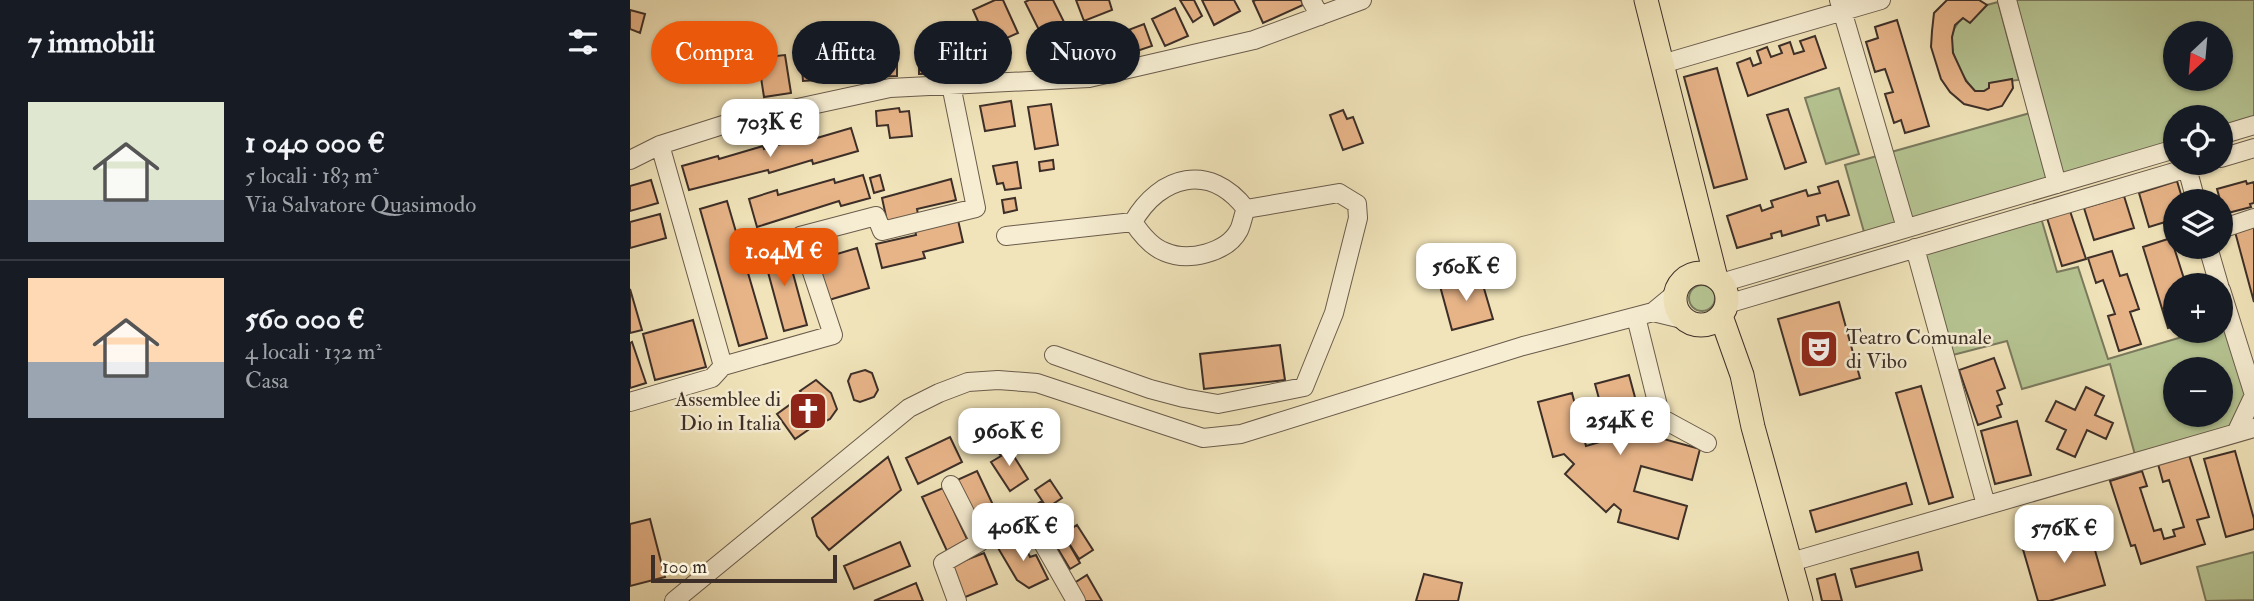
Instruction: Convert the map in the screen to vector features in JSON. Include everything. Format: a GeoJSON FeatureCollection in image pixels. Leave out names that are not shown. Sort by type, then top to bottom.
{"type":"FeatureCollection","features":[{"type":"Feature","properties":{"kind":"main road"},"geometry":{"type":"LineString","coordinates":[[1646,0],[1753,427],[1801,601]]}},
{"type":"Feature","properties":{"kind":"main road"},"geometry":{"type":"LineString","coordinates":[[1700,218],[1699,252],[1681,286],[1677,308],[1691,322],[1720,340],[1742,376]]}},
{"type":"Feature","properties":{"kind":"main road"},"geometry":{"type":"LineString","coordinates":[[1681,286],[1700,274],[1722,295]]}},
{"type":"Feature","properties":{"kind":"main road"},"geometry":{"type":"LineString","coordinates":[[1691,322],[1712,323],[1722,295]]}},
{"type":"Feature","properties":{"kind":"street"},"geometry":{"type":"LineString","coordinates":[[630,160],[660,145],[729,123],[890,88],[1089,78],[1254,40],[1315,8],[1362,0]]}},
{"type":"Feature","properties":{"kind":"street"},"geometry":{"type":"LineString","coordinates":[[1662,64],[1841,6],[1881,0]]}},
{"type":"Feature","properties":{"kind":"street"},"geometry":{"type":"LineString","coordinates":[[2007,0],[2057,184]]}},
{"type":"Feature","properties":{"kind":"street"},"geometry":{"type":"LineString","coordinates":[[1841,6],[1906,228]]}},
{"type":"Feature","properties":{"kind":"street"},"geometry":{"type":"LineString","coordinates":[[630,402],[712,378],[723,366],[833,335],[800,236],[876,216],[882,231],[976,208],[951,85]]}},
{"type":"Feature","properties":{"kind":"street"},"geometry":{"type":"LineString","coordinates":[[2233,131],[2254,125]]}},
{"type":"Feature","properties":{"kind":"street"},"geometry":{"type":"LineString","coordinates":[[2233,144],[2254,138]]}},
{"type":"Feature","properties":{"kind":"street"},"geometry":{"type":"LineString","coordinates":[[660,145],[723,366]]}},
{"type":"Feature","properties":{"kind":"street"},"geometry":{"type":"LineString","coordinates":[[2233,154],[2254,148]]}},
{"type":"Feature","properties":{"kind":"street"},"geometry":{"type":"LineString","coordinates":[[1722,295],[1906,228],[2163,153]]}},
{"type":"Feature","properties":{"kind":"street"},"geometry":{"type":"LineString","coordinates":[[1722,295],[2163,169]]}},
{"type":"Feature","properties":{"kind":"street"},"geometry":{"type":"LineString","coordinates":[[1722,295],[1914,248],[2163,170]]}},
{"type":"Feature","properties":{"kind":"street"},"geometry":{"type":"LineString","coordinates":[[1006,236],[1133,222],[1149,200],[1165,187],[1182,181],[1201,179],[1220,186],[1237,197],[1246,209]]}},
{"type":"Feature","properties":{"kind":"street"},"geometry":{"type":"LineString","coordinates":[[1246,209],[1339,193],[1357,204],[1358,218],[1334,313],[1304,387],[1302,415]]}},
{"type":"Feature","properties":{"kind":"street"},"geometry":{"type":"LineString","coordinates":[[1133,222],[1144,238],[1164,252],[1184,257],[1220,248],[1238,231],[1246,209]]}},
{"type":"Feature","properties":{"kind":"street"},"geometry":{"type":"LineString","coordinates":[[2233,225],[2254,218]]}},
{"type":"Feature","properties":{"kind":"street"},"geometry":{"type":"LineString","coordinates":[[1914,248],[1986,505]]}},
{"type":"Feature","properties":{"kind":"street"},"geometry":{"type":"LineString","coordinates":[[1645,315],[1681,286]]}},
{"type":"Feature","properties":{"kind":"street"},"geometry":{"type":"LineString","coordinates":[[1645,315],[1661,418],[1707,443]]}},
{"type":"Feature","properties":{"kind":"street"},"geometry":{"type":"LineString","coordinates":[[674,601],[909,408],[968,382],[998,380],[1037,383],[1203,438],[1241,434],[1523,346],[1645,315],[1691,322]]}},
{"type":"Feature","properties":{"kind":"street"},"geometry":{"type":"LineString","coordinates":[[2233,328],[2254,395],[2236,433]]}},
{"type":"Feature","properties":{"kind":"street"},"geometry":{"type":"LineString","coordinates":[[1054,355],[1150,389],[1218,404],[1304,387]]}},
{"type":"Feature","properties":{"kind":"street"},"geometry":{"type":"LineString","coordinates":[[1791,562],[2254,428]]}},
{"type":"Feature","properties":{"kind":"street"},"geometry":{"type":"LineString","coordinates":[[951,485],[981,542],[943,563],[957,601]]}},
{"type":"Feature","properties":{"kind":"street"},"geometry":{"type":"LineString","coordinates":[[1028,517],[1076,601]]}},
{"type":"Feature","properties":{"kind":"green space"},"geometry":{"type":"Polygon","coordinates":[[[2007,0],[2254,0],[2254,125],[2233,131],[2233,105],[2163,105],[2163,152],[1866,239],[1845,165],[2037,111],[2007,0]]]}},
{"type":"Feature","properties":{"kind":"green space"},"geometry":{"type":"Polygon","coordinates":[[[1998,2],[2019,80],[1990,83],[1989,88],[1984,91],[1975,91],[1957,65],[1952,35],[1963,18],[1970,22],[1987,5],[1998,2]]]}},
{"type":"Feature","properties":{"kind":"green space"},"geometry":{"type":"Polygon","coordinates":[[[1839,88],[1859,154],[1826,164],[1805,98],[1839,88]]]}},
{"type":"Feature","properties":{"kind":"green space"},"geometry":{"type":"Polygon","coordinates":[[[2039,211],[2057,272],[2078,267],[2108,359],[2163,343],[2233,343],[2233,328],[2254,395],[2236,433],[2137,462],[2110,364],[2022,389],[2007,341],[1945,357],[1915,248],[2039,211]]]}},
{"type":"Feature","properties":{"kind":"green space"},"geometry":{"type":"Polygon","coordinates":[[[1702,285],[1711,289],[1715,298],[1711,307],[1702,311],[1693,307],[1689,298],[1693,289],[1702,285]]]}},
{"type":"Feature","properties":{"kind":"green space"},"geometry":{"type":"Polygon","coordinates":[[[2254,552],[2254,600],[2206,601],[2197,567],[2254,552]]]}},
{"type":"Feature","properties":{"kind":"building"},"geometry":{"type":"Polygon","coordinates":[[[995,0],[1003,0],[1018,33],[1012,36],[1012,21],[978,21],[973,10],[995,0]]]}},
{"type":"Feature","properties":{"kind":"building"},"geometry":{"type":"Polygon","coordinates":[[[1053,0],[1064,21],[1034,21],[1025,2],[1053,0]]]}},
{"type":"Feature","properties":{"kind":"building"},"geometry":{"type":"Polygon","coordinates":[[[1076,0],[1109,0],[1112,10],[1084,21],[1076,0]]]}},
{"type":"Feature","properties":{"kind":"building"},"geometry":{"type":"Polygon","coordinates":[[[1180,0],[1194,0],[1202,16],[1193,22],[1180,0]]]}},
{"type":"Feature","properties":{"kind":"building"},"geometry":{"type":"Polygon","coordinates":[[[1202,0],[1234,0],[1240,11],[1214,25],[1202,0]]]}},
{"type":"Feature","properties":{"kind":"building"},"geometry":{"type":"Polygon","coordinates":[[[1301,0],[1303,5],[1263,23],[1253,1],[1301,0]]]}},
{"type":"Feature","properties":{"kind":"building"},"geometry":{"type":"Polygon","coordinates":[[[1947,0],[1979,0],[1987,5],[1970,23],[1963,18],[1955,25],[1952,37],[1953,53],[1966,81],[1975,91],[1984,91],[1989,88],[1989,83],[2012,79],[2013,88],[2002,106],[1988,110],[1964,104],[1950,92],[1941,79],[1931,47],[1932,31],[1934,13],[1947,0]]]}},
{"type":"Feature","properties":{"kind":"building"},"geometry":{"type":"Polygon","coordinates":[[[1175,8],[1188,36],[1165,46],[1152,19],[1175,8]]]}},
{"type":"Feature","properties":{"kind":"building"},"geometry":{"type":"Polygon","coordinates":[[[630,10],[645,14],[640,33],[630,29],[630,10]]]}},
{"type":"Feature","properties":{"kind":"building"},"geometry":{"type":"Polygon","coordinates":[[[1897,20],[1929,126],[1905,133],[1901,120],[1894,123],[1885,94],[1893,92],[1885,69],[1875,72],[1866,42],[1878,38],[1875,27],[1897,20]]]}},
{"type":"Feature","properties":{"kind":"building"},"geometry":{"type":"Polygon","coordinates":[[[1144,24],[1152,46],[1140,50],[1140,26],[1144,24]]]}},
{"type":"Feature","properties":{"kind":"building"},"geometry":{"type":"Polygon","coordinates":[[[1815,36],[1826,68],[1748,96],[1737,63],[1750,58],[1753,66],[1761,63],[1757,51],[1767,47],[1771,57],[1782,53],[1779,46],[1790,42],[1794,54],[1804,51],[1800,41],[1815,36]]]}},
{"type":"Feature","properties":{"kind":"building"},"geometry":{"type":"Polygon","coordinates":[[[785,55],[791,93],[764,97],[762,84],[778,84],[778,56],[785,55]]]}},
{"type":"Feature","properties":{"kind":"building"},"geometry":{"type":"Polygon","coordinates":[[[1717,68],[1747,179],[1714,188],[1684,77],[1717,68]]]}},
{"type":"Feature","properties":{"kind":"building"},"geometry":{"type":"Polygon","coordinates":[[[1011,101],[1015,126],[985,131],[980,106],[1011,101]]]}},
{"type":"Feature","properties":{"kind":"building"},"geometry":{"type":"Polygon","coordinates":[[[1051,104],[1058,145],[1035,149],[1028,107],[1051,104]]]}},
{"type":"Feature","properties":{"kind":"building"},"geometry":{"type":"Polygon","coordinates":[[[899,108],[900,112],[909,111],[912,136],[890,138],[888,125],[877,126],[876,111],[899,108]]]}},
{"type":"Feature","properties":{"kind":"building"},"geometry":{"type":"Polygon","coordinates":[[[1788,109],[1806,162],[1785,169],[1767,115],[1788,109]]]}},
{"type":"Feature","properties":{"kind":"building"},"geometry":{"type":"Polygon","coordinates":[[[1343,110],[1347,119],[1353,117],[1363,143],[1343,150],[1330,115],[1343,110]]]}},
{"type":"Feature","properties":{"kind":"building"},"geometry":{"type":"Polygon","coordinates":[[[851,128],[858,151],[813,164],[812,160],[769,173],[768,170],[689,190],[682,166],[763,146],[764,149],[808,136],[810,140],[851,128]]]}},
{"type":"Feature","properties":{"kind":"building"},"geometry":{"type":"Polygon","coordinates":[[[1053,160],[1054,169],[1040,171],[1039,162],[1053,160]]]}},
{"type":"Feature","properties":{"kind":"building"},"geometry":{"type":"Polygon","coordinates":[[[1017,162],[1021,188],[1005,190],[1003,183],[997,184],[993,166],[1017,162]]]}},
{"type":"Feature","properties":{"kind":"building"},"geometry":{"type":"Polygon","coordinates":[[[863,175],[870,198],[841,206],[839,201],[757,227],[749,199],[777,190],[778,195],[834,179],[835,183],[863,175]]]}},
{"type":"Feature","properties":{"kind":"building"},"geometry":{"type":"Polygon","coordinates":[[[880,175],[884,190],[874,193],[870,178],[880,175]]]}},
{"type":"Feature","properties":{"kind":"building"},"geometry":{"type":"Polygon","coordinates":[[[951,179],[956,200],[917,209],[918,214],[887,221],[882,198],[951,179]]]}},
{"type":"Feature","properties":{"kind":"building"},"geometry":{"type":"Polygon","coordinates":[[[651,180],[658,203],[630,211],[630,186],[651,180]]]}},
{"type":"Feature","properties":{"kind":"building"},"geometry":{"type":"Polygon","coordinates":[[[1838,181],[1849,215],[1827,221],[1825,215],[1817,217],[1819,225],[1782,236],[1781,231],[1771,234],[1772,238],[1737,248],[1727,216],[1760,205],[1762,211],[1773,207],[1771,201],[1806,190],[1808,196],[1820,193],[1818,187],[1838,181]]]}},
{"type":"Feature","properties":{"kind":"building"},"geometry":{"type":"Polygon","coordinates":[[[2177,181],[2179,189],[2163,189],[2163,223],[2149,227],[2139,193],[2177,181]]]}},
{"type":"Feature","properties":{"kind":"building"},"geometry":{"type":"Polygon","coordinates":[[[2246,181],[2247,184],[2254,182],[2254,203],[2250,204],[2251,207],[2233,212],[2233,189],[2217,189],[2246,181]]]}},
{"type":"Feature","properties":{"kind":"building"},"geometry":{"type":"Polygon","coordinates":[[[2124,196],[2134,228],[2094,240],[2084,208],[2124,196]]]}},
{"type":"Feature","properties":{"kind":"building"},"geometry":{"type":"Polygon","coordinates":[[[1015,198],[1017,210],[1004,213],[1002,200],[1015,198]]]}},
{"type":"Feature","properties":{"kind":"building"},"geometry":{"type":"Polygon","coordinates":[[[727,201],[767,338],[739,346],[700,209],[727,201]]]}},
{"type":"Feature","properties":{"kind":"building"},"geometry":{"type":"Polygon","coordinates":[[[2070,211],[2086,259],[2062,266],[2047,218],[2070,211]]]}},
{"type":"Feature","properties":{"kind":"building"},"geometry":{"type":"Polygon","coordinates":[[[660,214],[666,238],[630,248],[630,222],[660,214]]]}},
{"type":"Feature","properties":{"kind":"building"},"geometry":{"type":"Polygon","coordinates":[[[958,220],[963,242],[923,252],[925,258],[882,268],[876,244],[916,235],[915,230],[958,220]]]}},
{"type":"Feature","properties":{"kind":"building"},"geometry":{"type":"Polygon","coordinates":[[[2254,222],[2254,302],[2234,228],[2254,222]]]}},
{"type":"Feature","properties":{"kind":"building"},"geometry":{"type":"Polygon","coordinates":[[[2163,241],[2163,259],[2178,259],[2182,273],[2163,273],[2163,312],[2143,247],[2163,241]]]}},
{"type":"Feature","properties":{"kind":"building"},"geometry":{"type":"Polygon","coordinates":[[[785,244],[807,325],[784,331],[762,250],[785,244]]]}},
{"type":"Feature","properties":{"kind":"building"},"geometry":{"type":"Polygon","coordinates":[[[857,248],[869,288],[829,300],[817,260],[857,248]]]}},
{"type":"Feature","properties":{"kind":"building"},"geometry":{"type":"Polygon","coordinates":[[[2112,251],[2120,276],[2127,274],[2139,309],[2130,312],[2141,344],[2119,351],[2108,316],[2115,314],[2103,280],[2096,283],[2088,258],[2112,251]]]}},
{"type":"Feature","properties":{"kind":"building"},"geometry":{"type":"Polygon","coordinates":[[[1480,275],[1493,319],[1452,330],[1440,286],[1480,275]]]}},
{"type":"Feature","properties":{"kind":"building"},"geometry":{"type":"Polygon","coordinates":[[[630,289],[642,330],[630,333],[630,289]]]}},
{"type":"Feature","properties":{"kind":"building","name":"Teatro Comunale di Vibo"},"geometry":{"type":"Polygon","coordinates":[[[1839,302],[1860,378],[1800,395],[1778,319],[1839,302]]]}},
{"type":"Feature","properties":{"kind":"building"},"geometry":{"type":"Polygon","coordinates":[[[693,320],[706,367],[655,380],[643,334],[693,320]]]}},
{"type":"Feature","properties":{"kind":"building"},"geometry":{"type":"Polygon","coordinates":[[[632,342],[646,383],[630,388],[630,343],[632,342]]]}},
{"type":"Feature","properties":{"kind":"building"},"geometry":{"type":"Polygon","coordinates":[[[1280,345],[1285,380],[1204,389],[1200,354],[1280,345]]]}},
{"type":"Feature","properties":{"kind":"building"},"geometry":{"type":"Polygon","coordinates":[[[1994,358],[2005,388],[1997,391],[2002,404],[1997,406],[2001,417],[1978,425],[1959,370],[1994,358]]]}},
{"type":"Feature","properties":{"kind":"building"},"geometry":{"type":"Polygon","coordinates":[[[865,370],[872,373],[878,390],[874,397],[860,402],[854,400],[848,381],[851,374],[865,370]]]}},
{"type":"Feature","properties":{"kind":"building"},"geometry":{"type":"Polygon","coordinates":[[[1629,375],[1643,427],[1649,435],[1700,449],[1692,480],[1641,466],[1634,491],[1687,506],[1678,539],[1618,522],[1621,510],[1614,504],[1606,512],[1565,474],[1574,464],[1564,454],[1553,457],[1538,402],[1572,393],[1586,446],[1610,439],[1595,384],[1629,375]]]}},
{"type":"Feature","properties":{"kind":"building","name":"Assemblee di Dio in Italia"},"geometry":{"type":"Polygon","coordinates":[[[816,380],[831,393],[837,409],[830,419],[821,421],[795,439],[777,414],[803,395],[800,391],[816,380]]]}},
{"type":"Feature","properties":{"kind":"building"},"geometry":{"type":"Polygon","coordinates":[[[1921,386],[1953,497],[1929,504],[1896,393],[1921,386]]]}},
{"type":"Feature","properties":{"kind":"building"},"geometry":{"type":"Polygon","coordinates":[[[2086,387],[2104,396],[2095,415],[2113,423],[2106,439],[2087,430],[2075,457],[2057,449],[2066,430],[2046,421],[2056,401],[2075,410],[2086,387]]]}},
{"type":"Feature","properties":{"kind":"building"},"geometry":{"type":"Polygon","coordinates":[[[2017,421],[2031,475],[1995,484],[1981,431],[2017,421]]]}},
{"type":"Feature","properties":{"kind":"building"},"geometry":{"type":"Polygon","coordinates":[[[950,437],[962,462],[918,484],[906,458],[950,437]]]}},
{"type":"Feature","properties":{"kind":"building"},"geometry":{"type":"Polygon","coordinates":[[[1005,442],[1028,479],[1010,491],[991,462],[1001,456],[995,448],[1005,442]]]}},
{"type":"Feature","properties":{"kind":"building"},"geometry":{"type":"Polygon","coordinates":[[[2235,451],[2254,519],[2254,529],[2226,537],[2204,459],[2235,451]]]}},
{"type":"Feature","properties":{"kind":"building"},"geometry":{"type":"Polygon","coordinates":[[[2189,455],[2209,517],[2197,520],[2205,544],[2141,564],[2135,545],[2131,546],[2110,481],[2142,471],[2147,486],[2140,488],[2154,531],[2161,529],[2164,539],[2175,536],[2173,530],[2184,527],[2169,480],[2163,482],[2158,464],[2189,455]]]}},
{"type":"Feature","properties":{"kind":"building"},"geometry":{"type":"Polygon","coordinates":[[[888,457],[901,490],[829,550],[817,536],[812,518],[888,457]]]}},
{"type":"Feature","properties":{"kind":"building"},"geometry":{"type":"Polygon","coordinates":[[[977,471],[1002,524],[980,534],[955,481],[977,471]]]}},
{"type":"Feature","properties":{"kind":"building"},"geometry":{"type":"Polygon","coordinates":[[[1050,480],[1062,498],[1047,508],[1035,490],[1050,480]]]}},
{"type":"Feature","properties":{"kind":"building"},"geometry":{"type":"Polygon","coordinates":[[[1906,483],[1912,504],[1816,532],[1810,511],[1906,483]]]}},
{"type":"Feature","properties":{"kind":"building"},"geometry":{"type":"Polygon","coordinates":[[[943,488],[968,541],[947,551],[922,497],[943,488]]]}},
{"type":"Feature","properties":{"kind":"building"},"geometry":{"type":"Polygon","coordinates":[[[1042,501],[1063,534],[1048,542],[1028,510],[1042,501]]]}},
{"type":"Feature","properties":{"kind":"building"},"geometry":{"type":"Polygon","coordinates":[[[650,519],[665,577],[630,586],[630,524],[650,519]]]}},
{"type":"Feature","properties":{"kind":"building"},"geometry":{"type":"Polygon","coordinates":[[[1077,525],[1093,550],[1079,559],[1063,534],[1077,525]]]}},
{"type":"Feature","properties":{"kind":"building"},"geometry":{"type":"Polygon","coordinates":[[[2088,526],[2105,585],[2049,601],[2038,601],[2022,546],[2088,526]]]}},
{"type":"Feature","properties":{"kind":"building"},"geometry":{"type":"Polygon","coordinates":[[[1020,536],[1030,557],[1036,555],[1048,579],[1029,588],[1017,580],[998,548],[1020,536]]]}},
{"type":"Feature","properties":{"kind":"building"},"geometry":{"type":"Polygon","coordinates":[[[1065,537],[1080,563],[1070,569],[1055,544],[1065,537]]]}},
{"type":"Feature","properties":{"kind":"building"},"geometry":{"type":"Polygon","coordinates":[[[900,542],[910,566],[854,589],[844,566],[900,542]]]}},
{"type":"Feature","properties":{"kind":"building"},"geometry":{"type":"Polygon","coordinates":[[[1918,552],[1922,570],[1856,587],[1851,569],[1918,552]]]}},
{"type":"Feature","properties":{"kind":"building"},"geometry":{"type":"Polygon","coordinates":[[[984,553],[997,584],[963,598],[950,566],[984,553]]]}},
{"type":"Feature","properties":{"kind":"building"},"geometry":{"type":"Polygon","coordinates":[[[1424,574],[1462,583],[1458,601],[1416,601],[1424,574]]]}},
{"type":"Feature","properties":{"kind":"building"},"geometry":{"type":"Polygon","coordinates":[[[1835,574],[1842,601],[1822,601],[1817,579],[1835,574]]]}},
{"type":"Feature","properties":{"kind":"building"},"geometry":{"type":"Polygon","coordinates":[[[1087,575],[1102,601],[1080,601],[1071,585],[1087,575]]]}},
{"type":"Feature","properties":{"kind":"building"},"geometry":{"type":"Polygon","coordinates":[[[916,583],[923,601],[874,601],[916,583]]]}},
{"type":"Feature","properties":{"kind":"place","name":"Teatro Comunale di Vibo"},"geometry":{"type":"Point","coordinates":[1819,349]}},
{"type":"Feature","properties":{"kind":"place","name":"Assemblee di Dio in Italia"},"geometry":{"type":"Point","coordinates":[808,411]}}]}
